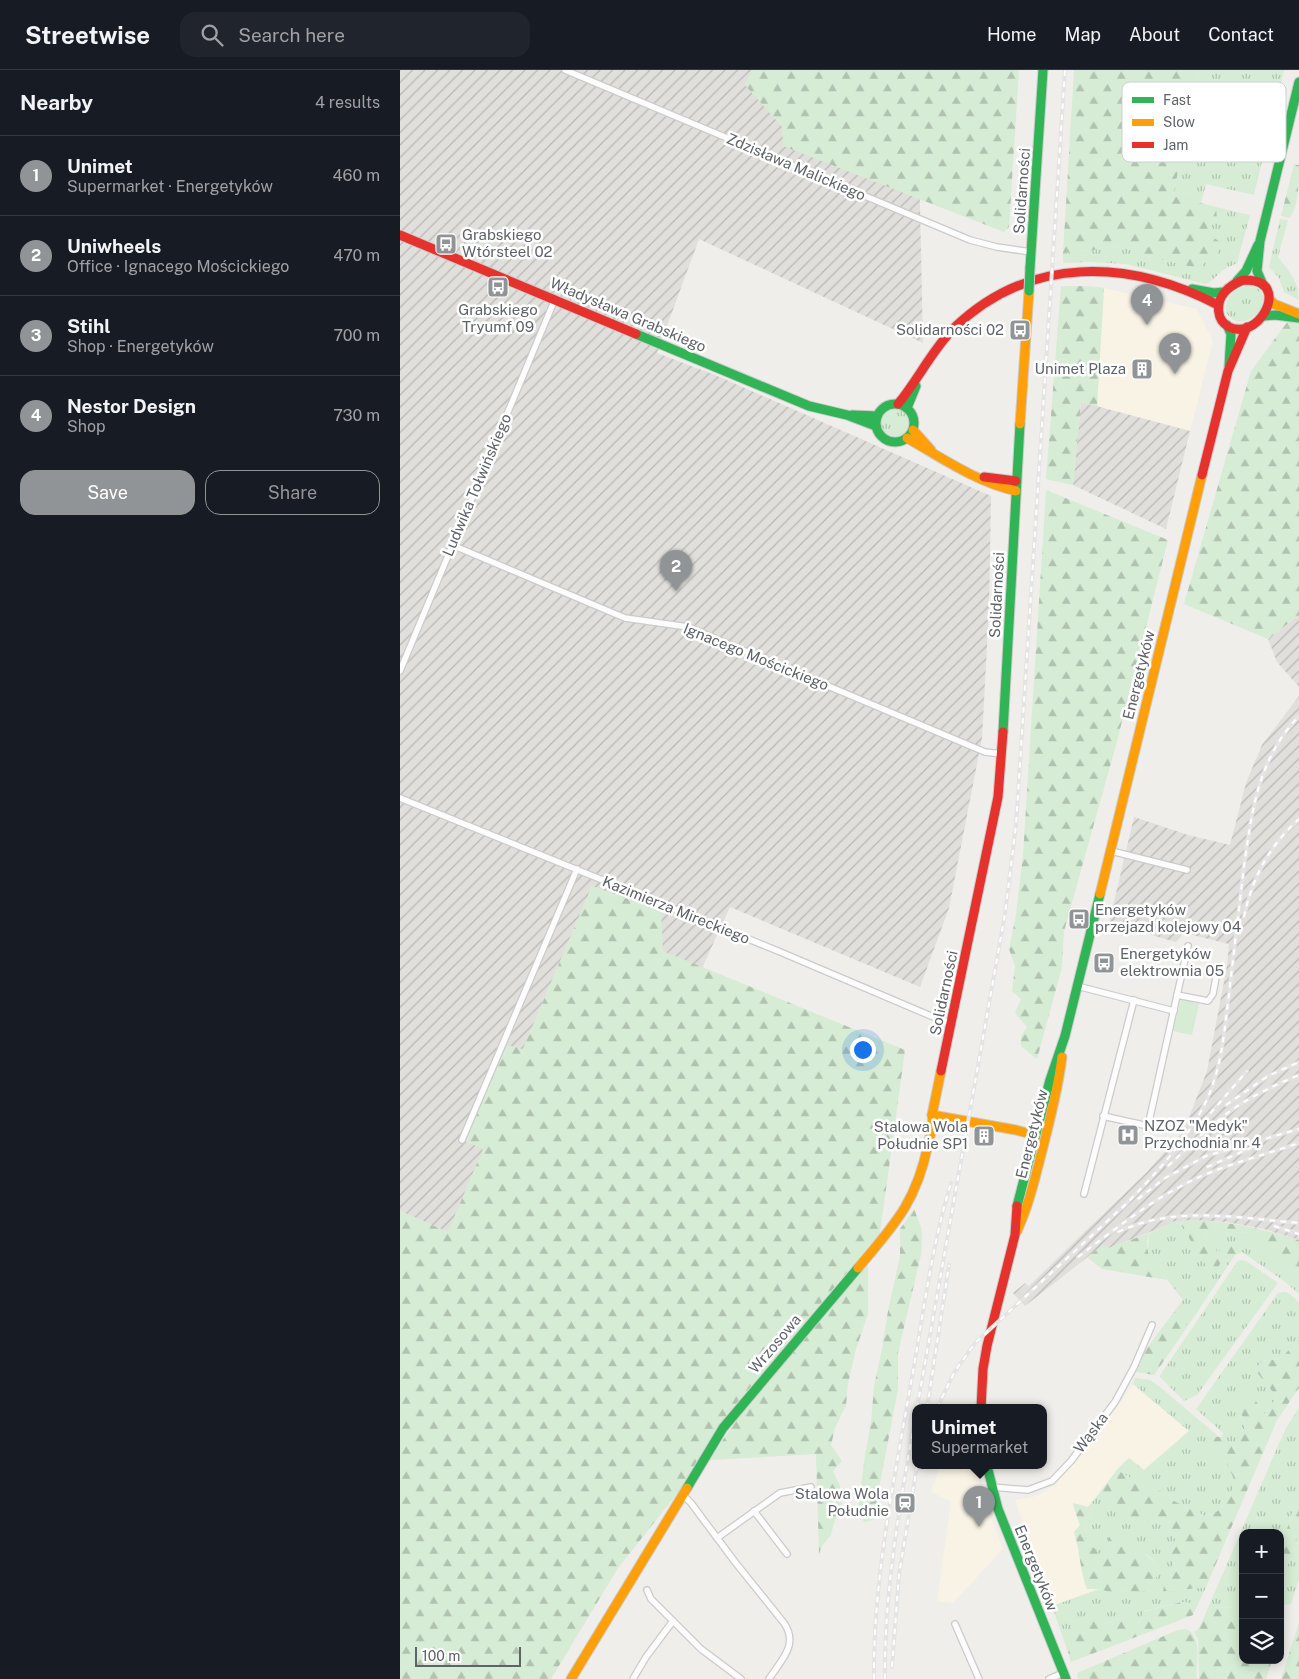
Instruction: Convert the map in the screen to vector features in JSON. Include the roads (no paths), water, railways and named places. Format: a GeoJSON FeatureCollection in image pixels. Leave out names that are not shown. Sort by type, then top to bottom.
{"type":"FeatureCollection","features":[{"type":"Feature","properties":{"kind":"street","name":"Zdzisława Malickiego"},"geometry":{"type":"LineString","coordinates":[[565,70],[976,242],[1031,252]]}},
{"type":"Feature","properties":{"kind":"street","name":"Solidarności"},"geometry":{"type":"LineString","coordinates":[[932,1115],[998,797],[1043,70]]}},
{"type":"Feature","properties":{"kind":"street"},"geometry":{"type":"LineString","coordinates":[[1286,135],[1299,82]]}},
{"type":"Feature","properties":{"kind":"street"},"geometry":{"type":"LineString","coordinates":[[1279,162],[1260,240],[1257,271],[1270,300],[1277,306],[1299,316]]}},
{"type":"Feature","properties":{"kind":"street","name":"Władysława Grabskiego"},"geometry":{"type":"LineString","coordinates":[[400,235],[809,406],[847,415],[876,426]]}},
{"type":"Feature","properties":{"kind":"street"},"geometry":{"type":"LineString","coordinates":[[1260,240],[1246,271],[1223,292],[1218,305],[1220,316],[1227,325],[1238,329],[1247,327],[1264,316],[1270,300]]}},
{"type":"Feature","properties":{"kind":"street"},"geometry":{"type":"LineString","coordinates":[[898,404],[921,374],[943,340],[969,314],[998,294],[1031,279],[1067,271],[1095,270],[1130,274],[1169,285],[1205,292],[1223,292]]}},
{"type":"Feature","properties":{"kind":"street"},"geometry":{"type":"LineString","coordinates":[[1236,282],[1254,280],[1263,285]]}},
{"type":"Feature","properties":{"kind":"street"},"geometry":{"type":"LineString","coordinates":[[1169,285],[1218,305]]}},
{"type":"Feature","properties":{"kind":"street","name":"Ludwika Tołwińskiego"},"geometry":{"type":"LineString","coordinates":[[400,670],[555,299]]}},
{"type":"Feature","properties":{"kind":"street"},"geometry":{"type":"LineString","coordinates":[[1264,316],[1299,316]]}},
{"type":"Feature","properties":{"kind":"street","name":"Energetyków"},"geometry":{"type":"LineString","coordinates":[[981,1404],[983,1369],[987,1346],[1015,1235],[1027,1208],[1051,1116],[1065,1036],[1228,371],[1231,334],[1227,325]]}},
{"type":"Feature","properties":{"kind":"street","name":"Energetyków"},"geometry":{"type":"LineString","coordinates":[[1228,371],[1247,327]]}},
{"type":"Feature","properties":{"kind":"street"},"geometry":{"type":"LineString","coordinates":[[907,408],[921,374]]}},
{"type":"Feature","properties":{"kind":"street"},"geometry":{"type":"LineString","coordinates":[[898,404],[907,408],[914,418],[913,430],[907,438],[896,442],[885,440],[877,432],[877,416],[885,406],[898,404]]}},
{"type":"Feature","properties":{"kind":"street","name":"Władysława Grabskiego"},"geometry":{"type":"LineString","coordinates":[[847,415],[877,416]]}},
{"type":"Feature","properties":{"kind":"street"},"geometry":{"type":"LineString","coordinates":[[913,430],[934,454]]}},
{"type":"Feature","properties":{"kind":"street"},"geometry":{"type":"LineString","coordinates":[[907,438],[956,467],[999,487],[1016,486]]}},
{"type":"Feature","properties":{"kind":"street","name":"Ignacego Mościckiego"},"geometry":{"type":"LineString","coordinates":[[452,545],[625,618],[688,627],[985,752],[1002,754]]}},
{"type":"Feature","properties":{"kind":"street","name":"Kazimierza Mireckiego"},"geometry":{"type":"LineString","coordinates":[[400,798],[952,1023]]}},
{"type":"Feature","properties":{"kind":"street"},"geometry":{"type":"LineString","coordinates":[[1111,851],[1187,870]]}},
{"type":"Feature","properties":{"kind":"street"},"geometry":{"type":"LineString","coordinates":[[462,1140],[577,869]]}},
{"type":"Feature","properties":{"kind":"street"},"geometry":{"type":"LineString","coordinates":[[1103,1116],[1148,1126],[1188,946]]}},
{"type":"Feature","properties":{"kind":"street"},"geometry":{"type":"LineString","coordinates":[[1177,995],[1208,1001],[1213,994],[1218,966]]}},
{"type":"Feature","properties":{"kind":"street"},"geometry":{"type":"LineString","coordinates":[[1077,986],[1174,1011]]}},
{"type":"Feature","properties":{"kind":"street"},"geometry":{"type":"LineString","coordinates":[[1084,1194],[1134,1000]]}},
{"type":"Feature","properties":{"kind":"street","name":"Energetyków"},"geometry":{"type":"LineString","coordinates":[[1015,1235],[1016,1211],[1050,1080],[1065,1036]]}},
{"type":"Feature","properties":{"kind":"street"},"geometry":{"type":"LineString","coordinates":[[932,1115],[1016,1130],[1035,1136]]}},
{"type":"Feature","properties":{"kind":"street","name":"Wrzosowa"},"geometry":{"type":"LineString","coordinates":[[571,1679],[682,1494],[729,1420],[908,1206],[916,1192],[922,1174],[933,1121],[932,1115]]}},
{"type":"Feature","properties":{"kind":"street"},"geometry":{"type":"LineString","coordinates":[[1038,1168],[1035,1136],[1051,1116]]}},
{"type":"Feature","properties":{"kind":"street","name":"Wąska"},"geometry":{"type":"LineString","coordinates":[[992,1487],[1028,1490],[1052,1481],[1071,1461],[1115,1402],[1134,1367],[1152,1325]]}},
{"type":"Feature","properties":{"kind":"street","name":"Energetyków"},"geometry":{"type":"LineString","coordinates":[[988,1469],[1004,1523],[1064,1676]]}},
{"type":"Feature","properties":{"kind":"street"},"geometry":{"type":"LineString","coordinates":[[717,1538],[780,1493],[811,1487]]}},
{"type":"Feature","properties":{"kind":"street"},"geometry":{"type":"LineString","coordinates":[[682,1494],[692,1503],[790,1633],[788,1651],[769,1679]]}},
{"type":"Feature","properties":{"kind":"street"},"geometry":{"type":"LineString","coordinates":[[754,1511],[787,1554]]}},
{"type":"Feature","properties":{"kind":"street"},"geometry":{"type":"LineString","coordinates":[[647,1590],[652,1599],[672,1621],[701,1649],[741,1679]]}},
{"type":"Feature","properties":{"kind":"street"},"geometry":{"type":"LineString","coordinates":[[633,1679],[672,1621]]}},
{"type":"Feature","properties":{"kind":"street"},"geometry":{"type":"LineString","coordinates":[[955,1624],[979,1679]]}},
{"type":"Feature","properties":{"kind":"street"},"geometry":{"type":"LineString","coordinates":[[1049,1679],[1064,1676]]}},
{"type":"Feature","properties":{"kind":"railway"},"geometry":{"type":"LineString","coordinates":[[918,1404],[1005,914],[1016,825],[1065,70]]}},
{"type":"Feature","properties":{"kind":"railway"},"geometry":{"type":"LineString","coordinates":[[1122,1208],[1162,1166],[1187,1134],[1198,1117],[1213,1084],[1223,1039],[1244,866],[1254,805],[1259,786],[1274,750],[1285,732],[1299,716]]}},
{"type":"Feature","properties":{"kind":"railway"},"geometry":{"type":"LineString","coordinates":[[1244,917],[1252,889],[1263,864],[1279,840],[1299,819]]}},
{"type":"Feature","properties":{"kind":"railway"},"geometry":{"type":"LineString","coordinates":[[1226,1105],[1268,1076],[1299,1062]]}},
{"type":"Feature","properties":{"kind":"railway"},"geometry":{"type":"LineString","coordinates":[[1196,1130],[1247,1071]]}},
{"type":"Feature","properties":{"kind":"railway"},"geometry":{"type":"LineString","coordinates":[[1168,1166],[1209,1128],[1236,1107],[1299,1075]]}},
{"type":"Feature","properties":{"kind":"railway"},"geometry":{"type":"LineString","coordinates":[[1138,1199],[1165,1178],[1206,1156],[1299,1129]]}},
{"type":"Feature","properties":{"kind":"railway"},"geometry":{"type":"LineString","coordinates":[[1078,1257],[1138,1212],[1187,1183],[1227,1166],[1299,1143]]}},
{"type":"Feature","properties":{"kind":"railway"},"geometry":{"type":"LineString","coordinates":[[1207,1167],[1251,1148]]}},
{"type":"Feature","properties":{"kind":"railway"},"geometry":{"type":"LineString","coordinates":[[874,1679],[877,1604],[886,1530],[933,1257],[951,1183]]}},
{"type":"Feature","properties":{"kind":"railway"},"geometry":{"type":"LineString","coordinates":[[939,1404],[955,1371],[975,1343],[1127,1203]]}},
{"type":"Feature","properties":{"kind":"railway"},"geometry":{"type":"LineString","coordinates":[[1118,1232],[1162,1218],[1184,1216],[1207,1215],[1299,1223]]}},
{"type":"Feature","properties":{"kind":"railway"},"geometry":{"type":"LineString","coordinates":[[1274,1226],[1299,1234]]}},
{"type":"Feature","properties":{"kind":"railway"},"geometry":{"type":"LineString","coordinates":[[928,1404],[949,1265]]}},
{"type":"Feature","properties":{"kind":"railway"},"geometry":{"type":"LineString","coordinates":[[885,1679],[885,1646],[890,1580],[912,1436]]}},
{"type":"Feature","properties":{"kind":"railway"},"geometry":{"type":"LineString","coordinates":[[892,1667],[899,1575],[917,1469]]}},
{"type":"Feature","properties":{"kind":"place","name":"Grabskiego Wtórsteel 02"},"geometry":{"type":"Point","coordinates":[446,244]}},
{"type":"Feature","properties":{"kind":"place","name":"Grabskiego Tryumf 09"},"geometry":{"type":"Point","coordinates":[498,287]}},
{"type":"Feature","properties":{"kind":"place","name":"Nestor Design"},"geometry":{"type":"Point","coordinates":[1147,325]}},
{"type":"Feature","properties":{"kind":"place","name":"Solidarności 02"},"geometry":{"type":"Point","coordinates":[1020,330]}},
{"type":"Feature","properties":{"kind":"place","name":"Unimet Plaza"},"geometry":{"type":"Point","coordinates":[1142,369]}},
{"type":"Feature","properties":{"kind":"place","name":"Stihl"},"geometry":{"type":"Point","coordinates":[1175,374]}},
{"type":"Feature","properties":{"kind":"place","name":"Uniwheels"},"geometry":{"type":"Point","coordinates":[676,591]}},
{"type":"Feature","properties":{"kind":"place","name":"Energetyków przejazd kolejowy 04"},"geometry":{"type":"Point","coordinates":[1079,919]}},
{"type":"Feature","properties":{"kind":"place","name":"Energetyków elektrownia 05"},"geometry":{"type":"Point","coordinates":[1104,963]}},
{"type":"Feature","properties":{"kind":"place","name":"NZOZ \"Medyk\" Przychodnia nr 4"},"geometry":{"type":"Point","coordinates":[1128,1135]}},
{"type":"Feature","properties":{"kind":"place","name":"Stalowa Wola Południe SP1"},"geometry":{"type":"Point","coordinates":[984,1136]}},
{"type":"Feature","properties":{"kind":"place","name":"Stalowa Wola Południe"},"geometry":{"type":"Point","coordinates":[905,1503]}},
{"type":"Feature","properties":{"kind":"place","name":"Unimet"},"geometry":{"type":"Point","coordinates":[979,1527]}}]}
